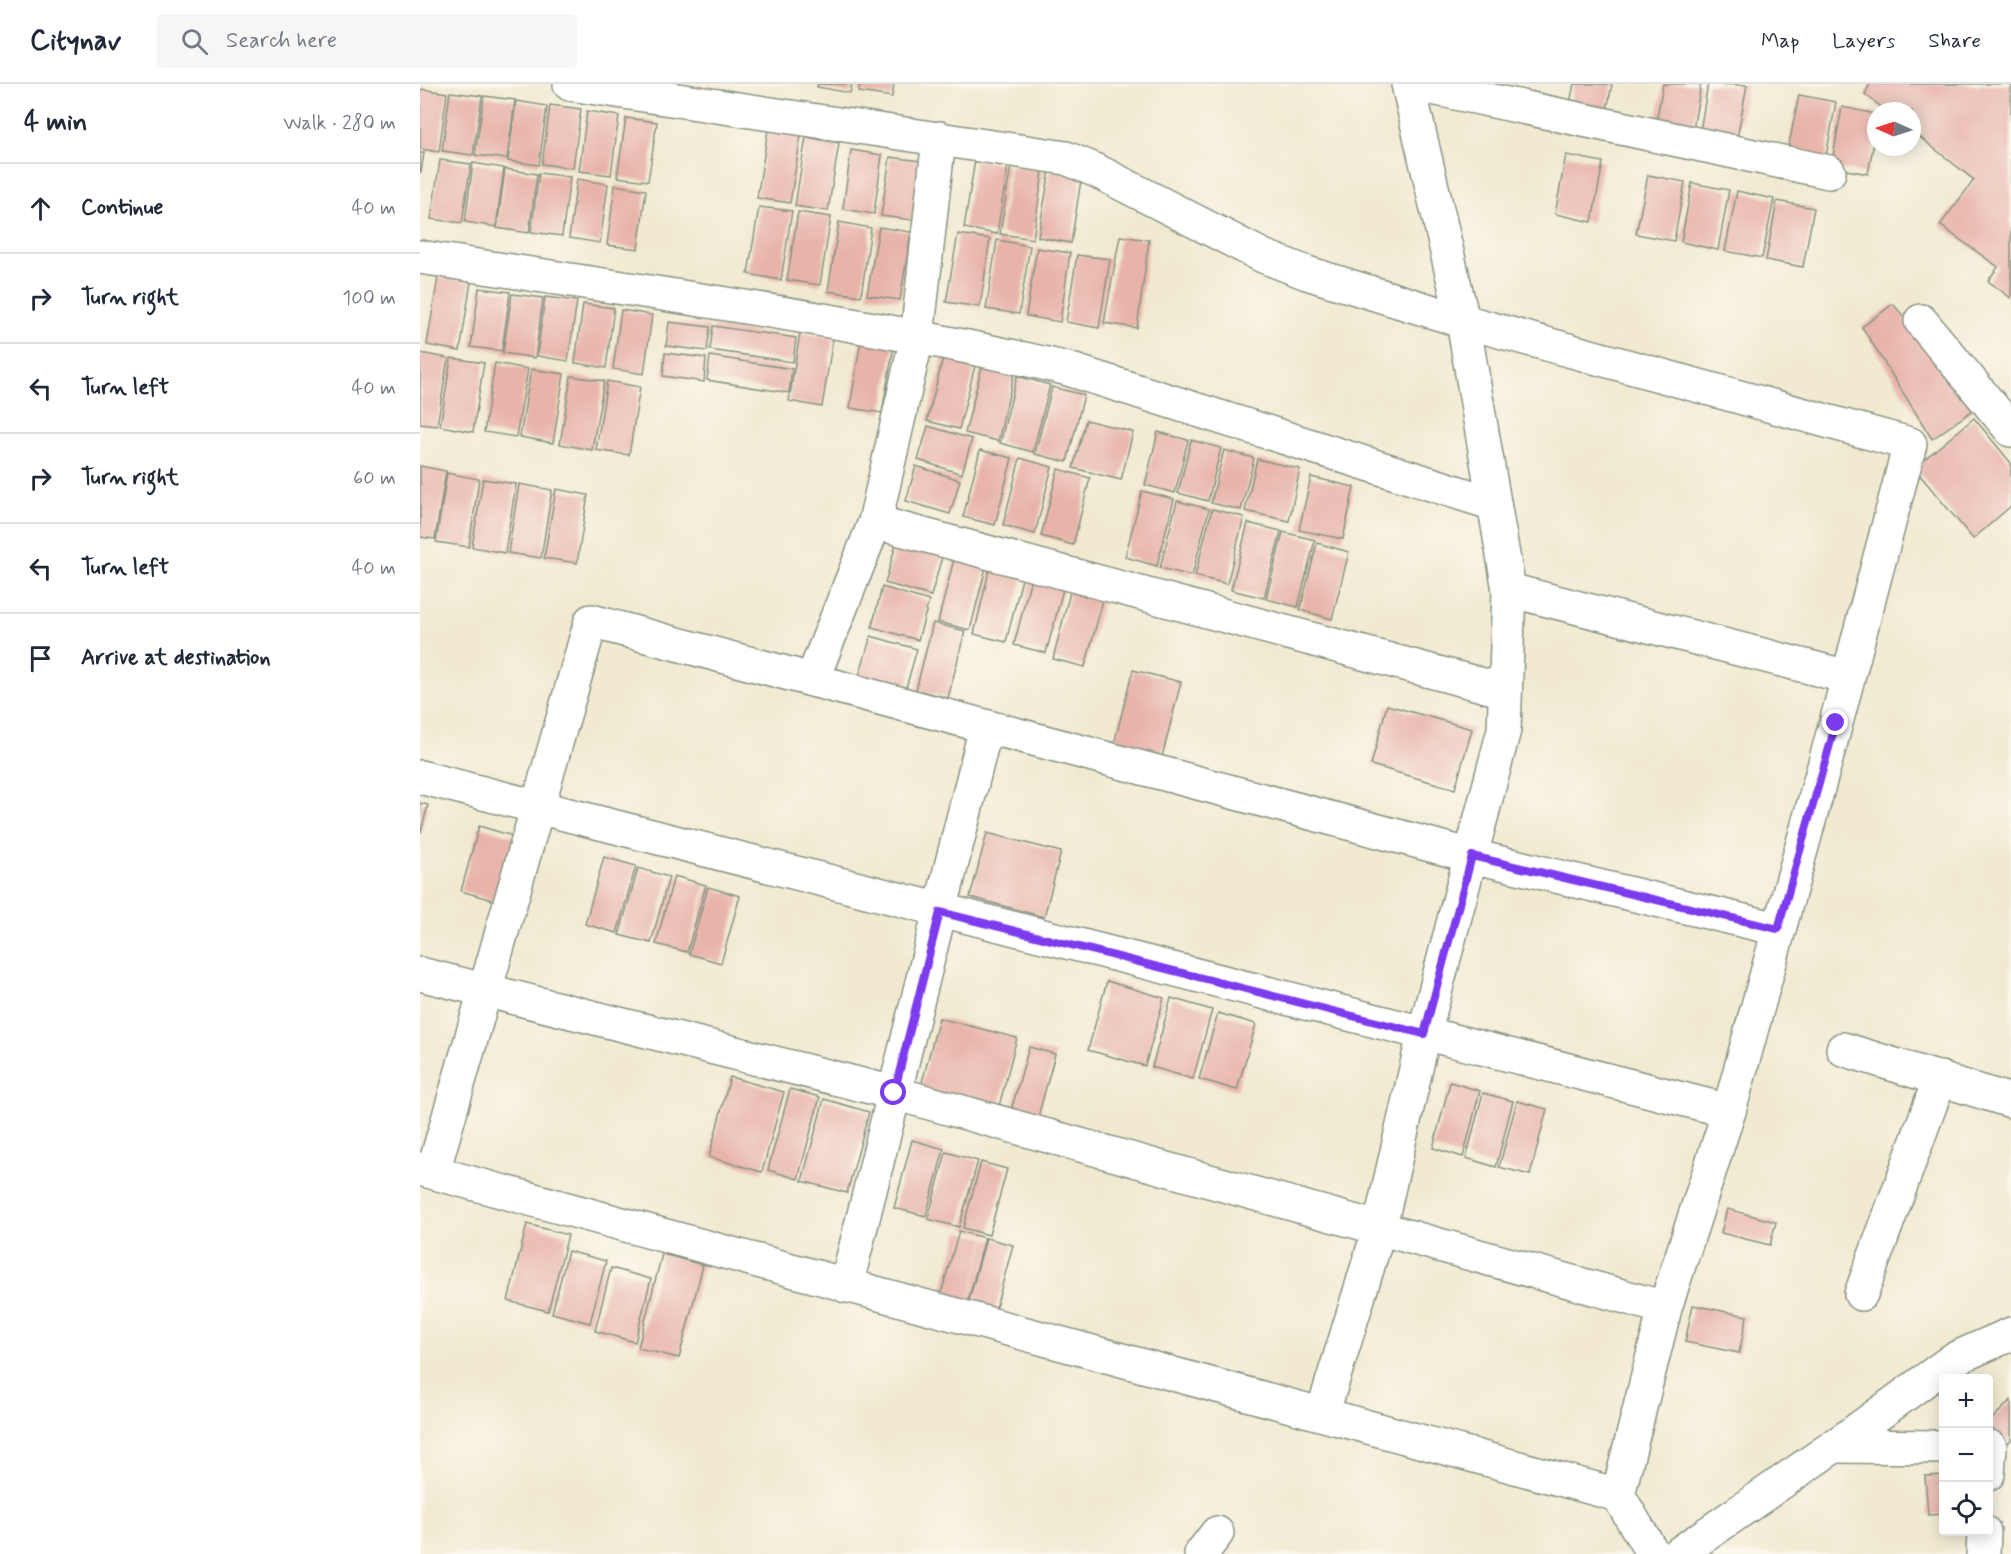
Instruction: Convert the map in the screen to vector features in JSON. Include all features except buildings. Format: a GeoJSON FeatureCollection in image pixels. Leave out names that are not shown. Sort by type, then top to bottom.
{"type":"FeatureCollection","features":[{"type":"Feature","properties":{"kind":"street"},"geometry":{"type":"LineString","coordinates":[[570,84],[1066,158],[1097,171],[1263,256],[1307,273],[1463,321],[1910,444],[1729,1111],[1665,1308],[1618,1495]]}},
{"type":"Feature","properties":{"kind":"street"},"geometry":{"type":"LineString","coordinates":[[1323,1412],[1379,1230],[1424,1034],[1504,730],[1509,591],[1463,321],[1408,84]]}},
{"type":"Feature","properties":{"kind":"street"},"geometry":{"type":"LineString","coordinates":[[1413,84],[1829,172]]}},
{"type":"Feature","properties":{"kind":"street"},"geometry":{"type":"LineString","coordinates":[[812,680],[874,522],[917,337],[939,138]]}},
{"type":"Feature","properties":{"kind":"street"},"geometry":{"type":"LineString","coordinates":[[420,256],[917,337],[1068,369],[1494,504]]}},
{"type":"Feature","properties":{"kind":"street"},"geometry":{"type":"LineString","coordinates":[[1921,321],[2011,429]]}},
{"type":"Feature","properties":{"kind":"street"},"geometry":{"type":"LineString","coordinates":[[874,522],[1505,691]]}},
{"type":"Feature","properties":{"kind":"street"},"geometry":{"type":"LineString","coordinates":[[1509,591],[1848,677]]}},
{"type":"Feature","properties":{"kind":"street"},"geometry":{"type":"LineString","coordinates":[[1653,1554],[1618,1495],[1323,1412],[846,1286],[426,1171],[485,990],[591,621],[1472,856],[1778,929]]}},
{"type":"Feature","properties":{"kind":"street"},"geometry":{"type":"LineString","coordinates":[[846,1286],[986,727]]}},
{"type":"Feature","properties":{"kind":"street"},"geometry":{"type":"LineString","coordinates":[[420,777],[940,912],[1729,1111]]}},
{"type":"Feature","properties":{"kind":"street"},"geometry":{"type":"LineString","coordinates":[[420,974],[894,1093],[1665,1308]]}},
{"type":"Feature","properties":{"kind":"street"},"geometry":{"type":"LineString","coordinates":[[1843,1049],[2011,1101]]}},
{"type":"Feature","properties":{"kind":"street"},"geometry":{"type":"LineString","coordinates":[[1861,1294],[1940,1078]]}},
{"type":"Feature","properties":{"kind":"street"},"geometry":{"type":"LineString","coordinates":[[1678,1554],[1834,1446],[1954,1359],[2011,1334]]}},
{"type":"Feature","properties":{"kind":"street"},"geometry":{"type":"LineString","coordinates":[[1834,1446],[1939,1447]]}},
{"type":"Feature","properties":{"kind":"street"},"geometry":{"type":"LineString","coordinates":[[1983,1554],[1984,1536]]}},
{"type":"Feature","properties":{"kind":"route"},"geometry":{"type":"LineString","coordinates":[[894,1093],[940,912],[1424,1034],[1472,856],[1778,929],[1836,723]]}}]}
